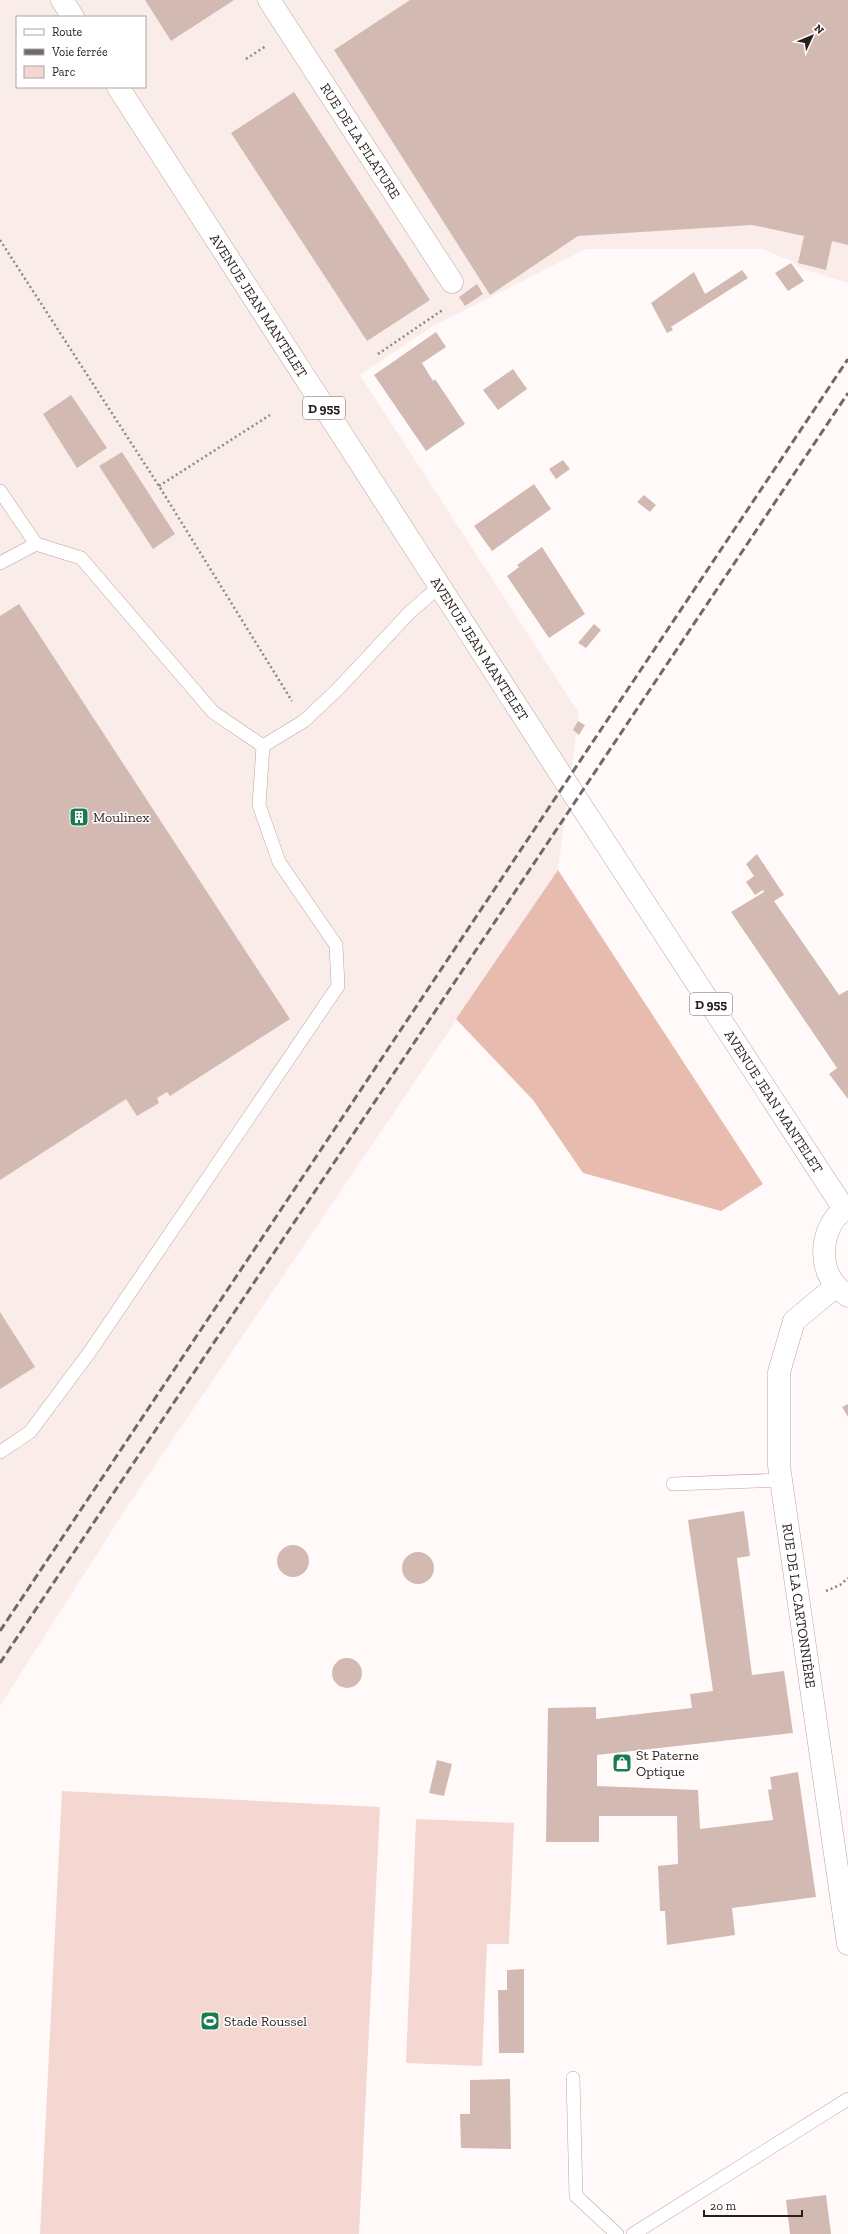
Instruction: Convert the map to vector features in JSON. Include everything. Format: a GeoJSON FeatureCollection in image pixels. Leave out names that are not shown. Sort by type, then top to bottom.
{"type":"FeatureCollection","features":[{"type":"Feature","properties":{"kind":"main road"},"geometry":{"type":"LineString","coordinates":[[62,0],[72,16]]}},
{"type":"Feature","properties":{"kind":"main road","name":"RUE DE LA FILATURE"},"geometry":{"type":"LineString","coordinates":[[269,0],[452,282]]}},
{"type":"Feature","properties":{"kind":"main road","name":"AVENUE JEAN MANTELET"},"geometry":{"type":"LineString","coordinates":[[119,88],[439,587],[846,1208]]}},
{"type":"Feature","properties":{"kind":"main road"},"geometry":{"type":"LineString","coordinates":[[842,1291],[826,1266],[824,1254],[825,1237],[832,1222],[846,1208]]}},
{"type":"Feature","properties":{"kind":"main road","name":"RUE DE LA CARTONNIÈRE"},"geometry":{"type":"LineString","coordinates":[[842,1291],[794,1321],[779,1372],[779,1466],[848,1944]]}},
{"type":"Feature","properties":{"kind":"lane"},"geometry":{"type":"LineString","coordinates":[[0,491],[36,544],[81,558],[213,712],[263,746]]}},
{"type":"Feature","properties":{"kind":"lane"},"geometry":{"type":"LineString","coordinates":[[0,563],[36,544]]}},
{"type":"Feature","properties":{"kind":"lane"},"geometry":{"type":"LineString","coordinates":[[263,746],[304,721],[338,690],[410,612],[439,587]]}},
{"type":"Feature","properties":{"kind":"lane"},"geometry":{"type":"LineString","coordinates":[[0,1452],[30,1432],[89,1353],[338,986],[336,945],[279,862],[259,805],[263,746]]}},
{"type":"Feature","properties":{"kind":"lane"},"geometry":{"type":"LineString","coordinates":[[673,1484],[781,1480]]}},
{"type":"Feature","properties":{"kind":"lane"},"geometry":{"type":"LineString","coordinates":[[573,2078],[576,2196],[617,2234]]}},
{"type":"Feature","properties":{"kind":"lane"},"geometry":{"type":"LineString","coordinates":[[633,2234],[848,2099]]}},
{"type":"Feature","properties":{"kind":"path"},"geometry":{"type":"LineString","coordinates":[[0,240],[159,486],[304,721]]}},
{"type":"Feature","properties":{"kind":"path"},"geometry":{"type":"LineString","coordinates":[[378,354],[444,311],[452,282]]}},
{"type":"Feature","properties":{"kind":"path"},"geometry":{"type":"LineString","coordinates":[[159,486],[270,415]]}},
{"type":"Feature","properties":{"kind":"shaded area"},"geometry":{"type":"Polygon","coordinates":[[[0,0],[848,0],[848,283],[797,267],[792,261],[762,249],[586,249],[433,326],[360,375],[579,713],[558,870],[129,1504],[0,1706],[0,0]]]}},
{"type":"Feature","properties":{"kind":"shaded area"},"geometry":{"type":"Polygon","coordinates":[[[558,870],[763,1184],[721,1211],[583,1173],[533,1100],[456,1019],[558,870]]]}},
{"type":"Feature","properties":{"kind":"green space","name":"Stade Roussel"},"geometry":{"type":"Polygon","coordinates":[[[62,1791],[380,1807],[359,2234],[40,2234],[62,1791]]]}},
{"type":"Feature","properties":{"kind":"green space"},"geometry":{"type":"Polygon","coordinates":[[[416,1819],[514,1823],[509,1944],[487,1944],[482,2066],[406,2063],[416,1819]]]}},
{"type":"Feature","properties":{"kind":"building"},"geometry":{"type":"Polygon","coordinates":[[[145,0],[234,0],[171,41],[145,0]]]}},
{"type":"Feature","properties":{"kind":"building"},"geometry":{"type":"Polygon","coordinates":[[[410,0],[848,0],[848,245],[832,241],[826,270],[798,263],[804,236],[752,225],[578,236],[490,295],[334,50],[410,0]]]}},
{"type":"Feature","properties":{"kind":"building"},"geometry":{"type":"Polygon","coordinates":[[[294,92],[430,300],[367,341],[231,133],[294,92]]]}},
{"type":"Feature","properties":{"kind":"building"},"geometry":{"type":"Polygon","coordinates":[[[791,263],[804,281],[788,291],[775,273],[791,263]]]}},
{"type":"Feature","properties":{"kind":"building"},"geometry":{"type":"Polygon","coordinates":[[[742,270],[748,278],[671,327],[673,330],[667,333],[651,303],[694,272],[705,294],[742,270]]]}},
{"type":"Feature","properties":{"kind":"building"},"geometry":{"type":"Polygon","coordinates":[[[477,284],[483,294],[465,306],[459,297],[477,284]]]}},
{"type":"Feature","properties":{"kind":"building"},"geometry":{"type":"Polygon","coordinates":[[[436,332],[446,347],[422,363],[433,381],[435,379],[465,424],[426,451],[374,375],[436,332]]]}},
{"type":"Feature","properties":{"kind":"building"},"geometry":{"type":"Polygon","coordinates":[[[513,369],[527,389],[498,410],[483,390],[513,369]]]}},
{"type":"Feature","properties":{"kind":"building"},"geometry":{"type":"Polygon","coordinates":[[[71,395],[107,448],[77,468],[43,414],[71,395]]]}},
{"type":"Feature","properties":{"kind":"building"},"geometry":{"type":"Polygon","coordinates":[[[122,452],[175,534],[153,549],[99,466],[122,452]]]}},
{"type":"Feature","properties":{"kind":"building"},"geometry":{"type":"Polygon","coordinates":[[[563,460],[570,469],[556,479],[549,469],[563,460]]]}},
{"type":"Feature","properties":{"kind":"building"},"geometry":{"type":"Polygon","coordinates":[[[534,484],[551,509],[492,551],[474,526],[534,484]]]}},
{"type":"Feature","properties":{"kind":"building"},"geometry":{"type":"Polygon","coordinates":[[[644,495],[656,505],[650,512],[637,502],[644,495]]]}},
{"type":"Feature","properties":{"kind":"building"},"geometry":{"type":"Polygon","coordinates":[[[542,547],[585,614],[549,638],[507,576],[519,567],[517,565],[542,547]]]}},
{"type":"Feature","properties":{"kind":"building","name":"Moulinex"},"geometry":{"type":"Polygon","coordinates":[[[19,604],[290,1019],[170,1096],[167,1092],[157,1098],[159,1103],[137,1116],[126,1099],[0,1180],[0,616],[19,604]]]}},
{"type":"Feature","properties":{"kind":"building"},"geometry":{"type":"Polygon","coordinates":[[[594,624],[601,630],[586,648],[578,643],[594,624]]]}},
{"type":"Feature","properties":{"kind":"building"},"geometry":{"type":"Polygon","coordinates":[[[578,721],[585,725],[579,735],[573,730],[578,721]]]}},
{"type":"Feature","properties":{"kind":"building"},"geometry":{"type":"Polygon","coordinates":[[[757,854],[784,895],[774,901],[839,995],[848,990],[848,1099],[829,1074],[837,1068],[731,912],[764,892],[763,890],[755,895],[746,882],[754,876],[746,864],[757,854]]]}},
{"type":"Feature","properties":{"kind":"building"},"geometry":{"type":"Polygon","coordinates":[[[0,1312],[35,1367],[0,1389],[0,1312]]]}},
{"type":"Feature","properties":{"kind":"building"},"geometry":{"type":"Polygon","coordinates":[[[848,1404],[848,1417],[842,1407],[848,1404]]]}},
{"type":"Feature","properties":{"kind":"building"},"geometry":{"type":"Polygon","coordinates":[[[744,1511],[750,1556],[737,1558],[752,1675],[784,1671],[793,1733],[597,1755],[597,1786],[698,1790],[700,1829],[773,1820],[768,1790],[772,1789],[770,1777],[798,1772],[816,1897],[732,1908],[735,1935],[667,1945],[665,1911],[660,1911],[658,1866],[678,1864],[677,1816],[599,1816],[599,1842],[546,1842],[548,1708],[596,1707],[596,1719],[692,1708],[690,1694],[713,1691],[688,1520],[744,1511]]]}},
{"type":"Feature","properties":{"kind":"building"},"geometry":{"type":"Polygon","coordinates":[[[293,1545],[302,1548],[306,1552],[309,1561],[306,1570],[302,1574],[293,1577],[284,1574],[280,1570],[277,1561],[280,1552],[284,1548],[293,1545]]]}},
{"type":"Feature","properties":{"kind":"building"},"geometry":{"type":"Polygon","coordinates":[[[418,1552],[427,1555],[431,1559],[434,1568],[431,1577],[427,1581],[418,1584],[409,1581],[405,1577],[402,1568],[405,1559],[409,1555],[418,1552]]]}},
{"type":"Feature","properties":{"kind":"building"},"geometry":{"type":"Polygon","coordinates":[[[347,1658],[358,1662],[362,1673],[358,1684],[347,1688],[336,1684],[332,1673],[336,1662],[347,1658]]]}},
{"type":"Feature","properties":{"kind":"building"},"geometry":{"type":"Polygon","coordinates":[[[437,1760],[452,1764],[444,1796],[429,1793],[437,1760]]]}},
{"type":"Feature","properties":{"kind":"building"},"geometry":{"type":"Polygon","coordinates":[[[524,1969],[524,2053],[499,2053],[498,1990],[507,1990],[507,1970],[524,1969]]]}},
{"type":"Feature","properties":{"kind":"building"},"geometry":{"type":"Polygon","coordinates":[[[510,2079],[511,2149],[461,2148],[460,2114],[470,2114],[470,2080],[510,2079]]]}},
{"type":"Feature","properties":{"kind":"building"},"geometry":{"type":"Polygon","coordinates":[[[826,2195],[831,2234],[790,2234],[786,2200],[826,2195]]]}},
{"type":"Feature","properties":{"kind":"railway"},"geometry":{"type":"LineString","coordinates":[[0,1631],[848,359]]}},
{"type":"Feature","properties":{"kind":"railway"},"geometry":{"type":"LineString","coordinates":[[0,1663],[848,393]]}},
{"type":"Feature","properties":{"kind":"place","name":"Moulinex"},"geometry":{"type":"Point","coordinates":[79,817]}},
{"type":"Feature","properties":{"kind":"place","name":"St Paterne Optique"},"geometry":{"type":"Point","coordinates":[622,1763]}},
{"type":"Feature","properties":{"kind":"place","name":"Stade Roussel"},"geometry":{"type":"Point","coordinates":[210,2021]}}]}
